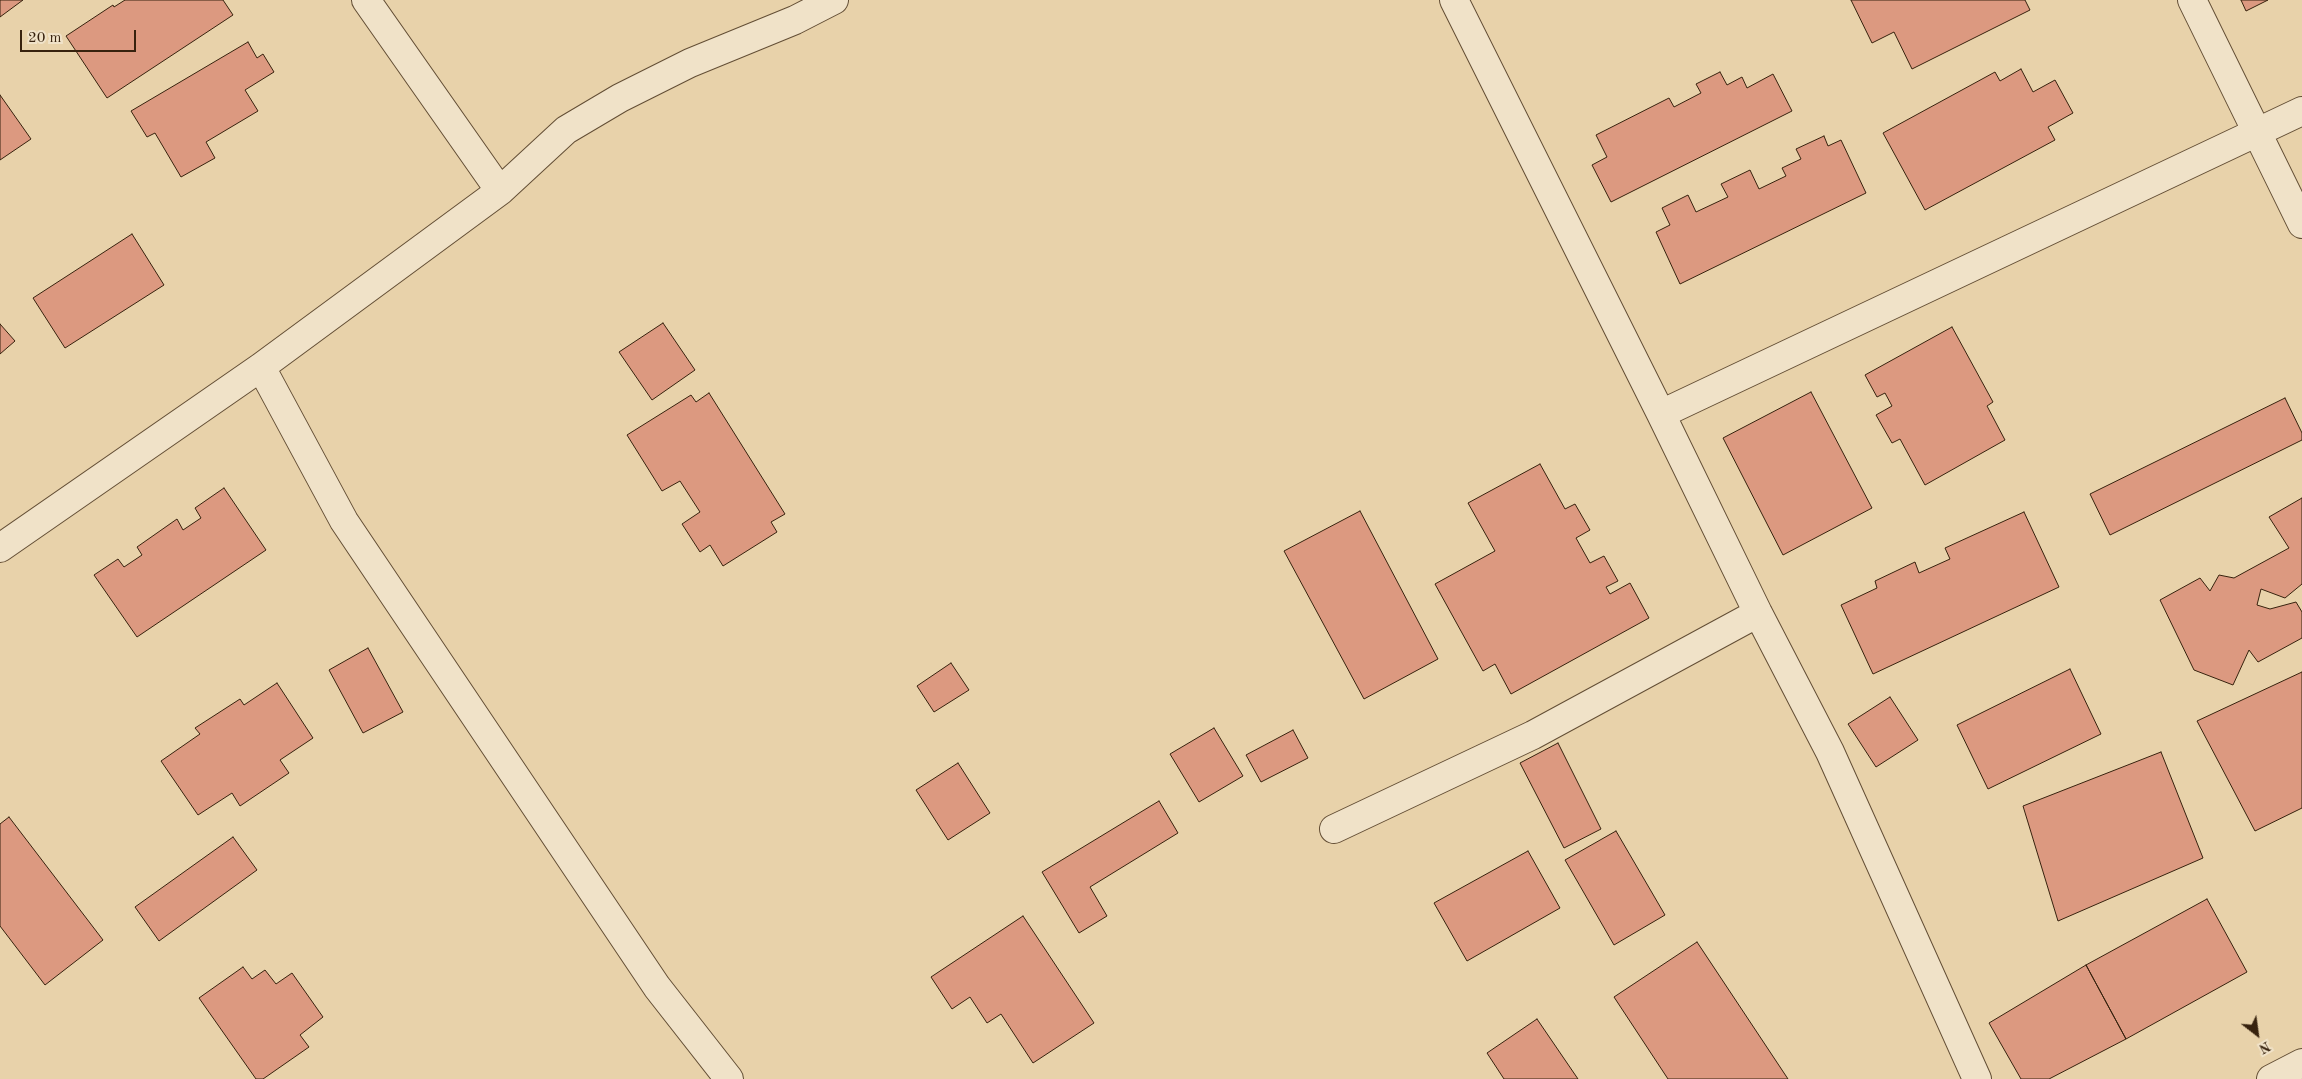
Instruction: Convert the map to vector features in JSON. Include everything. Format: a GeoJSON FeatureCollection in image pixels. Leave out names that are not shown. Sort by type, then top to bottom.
{"type":"FeatureCollection","features":[{"type":"Feature","properties":{"kind":"street"},"geometry":{"type":"LineString","coordinates":[[366,0],[500,191]]}},
{"type":"Feature","properties":{"kind":"street"},"geometry":{"type":"LineString","coordinates":[[0,548],[261,367],[500,191],[566,130],[620,98],[690,63],[795,20],[834,0]]}},
{"type":"Feature","properties":{"kind":"street"},"geometry":{"type":"LineString","coordinates":[[1454,0],[1661,414],[1758,613],[1830,752],[1977,1079]]}},
{"type":"Feature","properties":{"kind":"street"},"geometry":{"type":"LineString","coordinates":[[2192,0],[2302,224]]}},
{"type":"Feature","properties":{"kind":"street"},"geometry":{"type":"LineString","coordinates":[[1661,414],[2258,134],[2302,111]]}},
{"type":"Feature","properties":{"kind":"street"},"geometry":{"type":"LineString","coordinates":[[261,367],[344,521],[657,987],[729,1079]]}},
{"type":"Feature","properties":{"kind":"street"},"geometry":{"type":"LineString","coordinates":[[1334,829],[1533,735],[1758,613]]}},
{"type":"Feature","properties":{"kind":"street"},"geometry":{"type":"LineString","coordinates":[[2271,1079],[2302,1063]]}},
{"type":"Feature","properties":{"kind":"building"},"geometry":{"type":"Polygon","coordinates":[[[0,0],[23,0],[0,17],[0,0]]]}},
{"type":"Feature","properties":{"kind":"building"},"geometry":{"type":"Polygon","coordinates":[[[125,0],[223,0],[233,15],[107,98],[66,36],[113,5],[114,7],[125,0]]]}},
{"type":"Feature","properties":{"kind":"building"},"geometry":{"type":"Polygon","coordinates":[[[1851,0],[2025,0],[2030,10],[1912,69],[1894,32],[1872,43],[1851,0]]]}},
{"type":"Feature","properties":{"kind":"building"},"geometry":{"type":"Polygon","coordinates":[[[2241,0],[2268,0],[2246,11],[2241,0]]]}},
{"type":"Feature","properties":{"kind":"building"},"geometry":{"type":"Polygon","coordinates":[[[248,42],[257,58],[263,54],[274,72],[245,90],[258,111],[206,142],[215,158],[181,177],[155,133],[147,137],[131,111],[248,42]]]}},
{"type":"Feature","properties":{"kind":"building"},"geometry":{"type":"Polygon","coordinates":[[[2021,69],[2033,92],[2055,80],[2073,113],[2048,127],[2055,140],[1925,210],[1883,133],[1995,72],[2000,81],[2021,69]]]}},
{"type":"Feature","properties":{"kind":"building"},"geometry":{"type":"Polygon","coordinates":[[[1720,72],[1727,85],[1742,77],[1747,88],[1773,74],[1792,111],[1611,202],[1592,165],[1607,157],[1596,135],[1669,98],[1674,107],[1701,93],[1696,84],[1720,72]]]}},
{"type":"Feature","properties":{"kind":"building"},"geometry":{"type":"Polygon","coordinates":[[[0,95],[31,139],[0,160],[0,95]]]}},
{"type":"Feature","properties":{"kind":"building"},"geometry":{"type":"Polygon","coordinates":[[[1824,136],[1828,146],[1841,140],[1866,193],[1680,284],[1656,232],[1670,225],[1662,208],[1688,195],[1696,212],[1728,197],[1721,184],[1750,170],[1759,189],[1786,176],[1782,168],[1801,159],[1796,149],[1824,136]]]}},
{"type":"Feature","properties":{"kind":"building"},"geometry":{"type":"Polygon","coordinates":[[[132,234],[164,285],[65,348],[33,298],[132,234]]]}},
{"type":"Feature","properties":{"kind":"building"},"geometry":{"type":"Polygon","coordinates":[[[663,323],[695,370],[652,400],[619,352],[663,323]]]}},
{"type":"Feature","properties":{"kind":"building"},"geometry":{"type":"Polygon","coordinates":[[[0,324],[15,341],[0,354],[0,324]]]}},
{"type":"Feature","properties":{"kind":"building"},"geometry":{"type":"Polygon","coordinates":[[[1952,327],[1993,402],[1987,406],[2005,440],[1925,485],[1900,439],[1892,443],[1876,415],[1892,406],[1885,393],[1877,397],[1865,375],[1952,327]]]}},
{"type":"Feature","properties":{"kind":"building"},"geometry":{"type":"Polygon","coordinates":[[[1811,392],[1872,508],[1783,555],[1723,438],[1811,392]]]}},
{"type":"Feature","properties":{"kind":"building"},"geometry":{"type":"Polygon","coordinates":[[[709,393],[785,514],[771,522],[777,532],[723,566],[710,545],[700,552],[682,524],[700,512],[680,481],[662,491],[627,435],[691,395],[696,402],[709,393]]]}},
{"type":"Feature","properties":{"kind":"building"},"geometry":{"type":"Polygon","coordinates":[[[2285,398],[2302,433],[2302,440],[2110,535],[2090,494],[2285,398]]]}},
{"type":"Feature","properties":{"kind":"building"},"geometry":{"type":"Polygon","coordinates":[[[1540,464],[1565,509],[1575,504],[1590,530],[1576,538],[1590,563],[1604,556],[1618,581],[1606,587],[1610,594],[1630,583],[1649,618],[1511,694],[1495,664],[1483,671],[1435,584],[1495,551],[1468,503],[1540,464]]]}},
{"type":"Feature","properties":{"kind":"building"},"geometry":{"type":"Polygon","coordinates":[[[224,488],[266,550],[137,637],[94,575],[118,559],[124,567],[142,555],[137,547],[177,519],[183,530],[201,518],[195,508],[224,488]]]}},
{"type":"Feature","properties":{"kind":"building"},"geometry":{"type":"Polygon","coordinates":[[[2302,498],[2302,584],[2285,598],[2261,589],[2257,605],[2270,609],[2296,602],[2302,612],[2302,638],[2258,662],[2249,650],[2233,685],[2194,670],[2160,600],[2200,578],[2210,591],[2219,575],[2234,578],[2289,548],[2269,517],[2302,498]]]}},
{"type":"Feature","properties":{"kind":"building"},"geometry":{"type":"Polygon","coordinates":[[[1360,511],[1438,659],[1364,699],[1284,551],[1360,511]]]}},
{"type":"Feature","properties":{"kind":"building"},"geometry":{"type":"Polygon","coordinates":[[[2024,512],[2059,587],[1873,674],[1841,605],[1877,588],[1875,581],[1915,562],[1919,573],[1950,559],[1945,548],[2024,512]]]}},
{"type":"Feature","properties":{"kind":"building"},"geometry":{"type":"Polygon","coordinates":[[[368,648],[403,712],[363,733],[329,670],[368,648]]]}},
{"type":"Feature","properties":{"kind":"building"},"geometry":{"type":"Polygon","coordinates":[[[951,663],[969,690],[934,712],[917,686],[951,663]]]}},
{"type":"Feature","properties":{"kind":"building"},"geometry":{"type":"Polygon","coordinates":[[[2070,669],[2101,734],[1988,789],[1957,725],[2070,669]]]}},
{"type":"Feature","properties":{"kind":"building"},"geometry":{"type":"Polygon","coordinates":[[[2302,672],[2302,808],[2255,831],[2197,721],[2302,672]]]}},
{"type":"Feature","properties":{"kind":"building"},"geometry":{"type":"Polygon","coordinates":[[[277,683],[313,738],[280,760],[289,773],[240,806],[232,793],[198,815],[161,761],[200,734],[195,728],[240,699],[244,705],[277,683]]]}},
{"type":"Feature","properties":{"kind":"building"},"geometry":{"type":"Polygon","coordinates":[[[1890,697],[1918,740],[1876,767],[1848,724],[1890,697]]]}},
{"type":"Feature","properties":{"kind":"building"},"geometry":{"type":"Polygon","coordinates":[[[1214,728],[1243,776],[1199,802],[1170,754],[1214,728]]]}},
{"type":"Feature","properties":{"kind":"building"},"geometry":{"type":"Polygon","coordinates":[[[1293,730],[1308,758],[1261,782],[1246,755],[1293,730]]]}},
{"type":"Feature","properties":{"kind":"building"},"geometry":{"type":"Polygon","coordinates":[[[1558,743],[1601,829],[1564,848],[1520,763],[1558,743]]]}},
{"type":"Feature","properties":{"kind":"building"},"geometry":{"type":"Polygon","coordinates":[[[2161,752],[2203,858],[2058,921],[2023,806],[2161,752]]]}},
{"type":"Feature","properties":{"kind":"building"},"geometry":{"type":"Polygon","coordinates":[[[958,763],[990,813],[948,840],[916,790],[958,763]]]}},
{"type":"Feature","properties":{"kind":"building"},"geometry":{"type":"Polygon","coordinates":[[[1159,801],[1178,833],[1090,887],[1107,916],[1079,933],[1042,872],[1159,801]]]}},
{"type":"Feature","properties":{"kind":"building"},"geometry":{"type":"Polygon","coordinates":[[[9,817],[103,940],[45,985],[0,926],[0,824],[9,817]]]}},
{"type":"Feature","properties":{"kind":"building"},"geometry":{"type":"Polygon","coordinates":[[[1616,831],[1665,915],[1614,945],[1565,860],[1616,831]]]}},
{"type":"Feature","properties":{"kind":"building"},"geometry":{"type":"Polygon","coordinates":[[[233,837],[257,870],[159,941],[135,907],[233,837]]]}},
{"type":"Feature","properties":{"kind":"building"},"geometry":{"type":"Polygon","coordinates":[[[1528,851],[1560,908],[1467,961],[1434,903],[1528,851]]]}},
{"type":"Feature","properties":{"kind":"building"},"geometry":{"type":"Polygon","coordinates":[[[2207,899],[2247,972],[2126,1039],[2086,965],[2207,899]]]}},
{"type":"Feature","properties":{"kind":"building"},"geometry":{"type":"Polygon","coordinates":[[[1023,916],[1094,1023],[1033,1063],[1001,1014],[987,1023],[970,997],[952,1009],[931,977],[1023,916]]]}},
{"type":"Feature","properties":{"kind":"building"},"geometry":{"type":"Polygon","coordinates":[[[1697,942],[1788,1079],[1668,1079],[1614,997],[1697,942]]]}},
{"type":"Feature","properties":{"kind":"building"},"geometry":{"type":"Polygon","coordinates":[[[2086,965],[2126,1039],[2049,1079],[2021,1079],[1989,1023],[2086,965]]]}},
{"type":"Feature","properties":{"kind":"building"},"geometry":{"type":"Polygon","coordinates":[[[243,967],[252,979],[265,970],[276,984],[292,973],[323,1017],[300,1035],[309,1047],[263,1079],[256,1079],[199,998],[243,967]]]}},
{"type":"Feature","properties":{"kind":"building"},"geometry":{"type":"Polygon","coordinates":[[[1537,1019],[1578,1079],[1504,1079],[1487,1053],[1537,1019]]]}}]}
